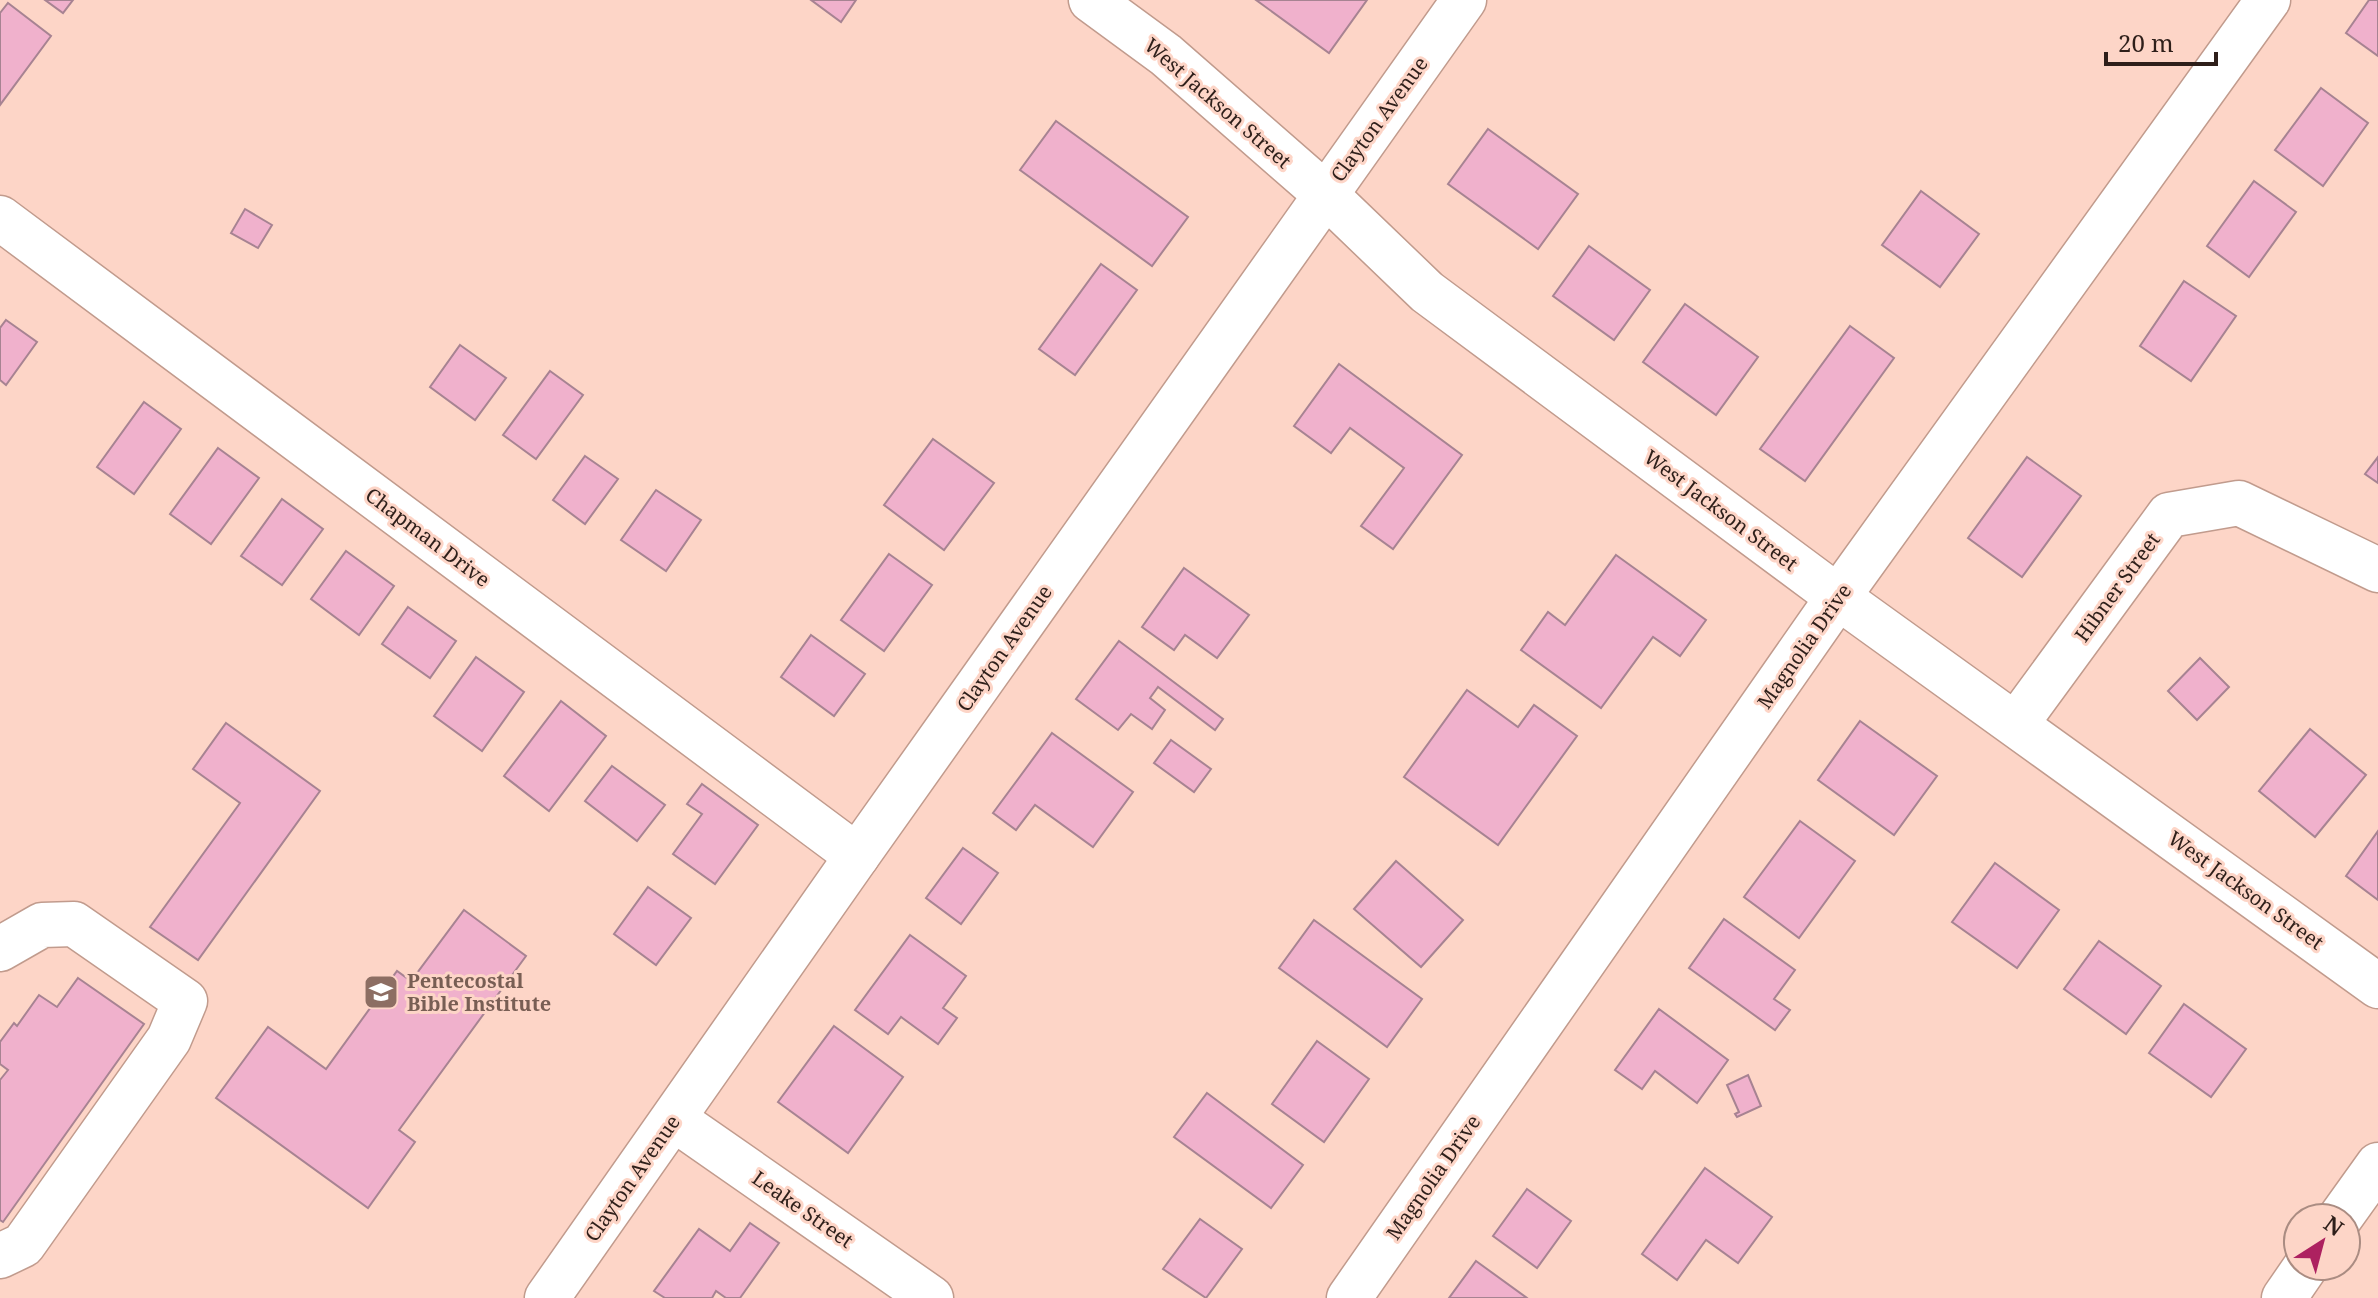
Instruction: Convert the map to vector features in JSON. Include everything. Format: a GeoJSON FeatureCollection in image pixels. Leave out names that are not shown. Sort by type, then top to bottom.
{"type":"FeatureCollection","features":[{"type":"Feature","properties":{"kind":"street","name":"West Jackson Street"},"geometry":{"type":"LineString","coordinates":[[1091,0],[1166,55],[1325,194],[1427,292],[1838,597],[2378,986]]}},
{"type":"Feature","properties":{"kind":"street","name":"Clayton Avenue"},"geometry":{"type":"LineString","coordinates":[[547,1298],[1464,0]]}},
{"type":"Feature","properties":{"kind":"street","name":"Magnolia Drive"},"geometry":{"type":"LineString","coordinates":[[1349,1298],[1838,597],[2268,0]]}},
{"type":"Feature","properties":{"kind":"street","name":"Chapman Drive"},"geometry":{"type":"LineString","coordinates":[[0,218],[857,856]]}},
{"type":"Feature","properties":{"kind":"street","name":"Hibner Street"},"geometry":{"type":"LineString","coordinates":[[2016,724],[2169,515],[2239,503],[2378,570]]}},
{"type":"Feature","properties":{"kind":"street"},"geometry":{"type":"LineString","coordinates":[[0,949],[42,925],[74,924],[185,1001],[169,1039],[23,1245],[0,1256]]}},
{"type":"Feature","properties":{"kind":"street","name":"Leake Street"},"geometry":{"type":"LineString","coordinates":[[674,1119],[931,1298]]}},
{"type":"Feature","properties":{"kind":"street"},"geometry":{"type":"LineString","coordinates":[[2351,1202],[2378,1165]]}},
{"type":"Feature","properties":{"kind":"building"},"geometry":{"type":"Polygon","coordinates":[[[45,0],[73,0],[63,13],[45,0]]]}},
{"type":"Feature","properties":{"kind":"building"},"geometry":{"type":"Polygon","coordinates":[[[811,0],[856,0],[841,22],[811,0]]]}},
{"type":"Feature","properties":{"kind":"building"},"geometry":{"type":"Polygon","coordinates":[[[1256,0],[1367,0],[1329,53],[1256,0]]]}},
{"type":"Feature","properties":{"kind":"building"},"geometry":{"type":"Polygon","coordinates":[[[2369,0],[2378,0],[2378,56],[2346,33],[2369,0]]]}},
{"type":"Feature","properties":{"kind":"building"},"geometry":{"type":"Polygon","coordinates":[[[8,3],[51,36],[0,105],[0,13],[8,3]]]}},
{"type":"Feature","properties":{"kind":"building"},"geometry":{"type":"Polygon","coordinates":[[[2321,88],[2368,123],[2323,186],[2275,150],[2321,88]]]}},
{"type":"Feature","properties":{"kind":"building"},"geometry":{"type":"Polygon","coordinates":[[[1056,121],[1188,217],[1152,266],[1020,170],[1056,121]]]}},
{"type":"Feature","properties":{"kind":"building"},"geometry":{"type":"Polygon","coordinates":[[[1488,129],[1578,194],[1538,249],[1448,184],[1488,129]]]}},
{"type":"Feature","properties":{"kind":"building"},"geometry":{"type":"Polygon","coordinates":[[[2254,181],[2296,212],[2249,277],[2207,246],[2254,181]]]}},
{"type":"Feature","properties":{"kind":"building"},"geometry":{"type":"Polygon","coordinates":[[[1921,191],[1979,234],[1940,287],[1882,245],[1921,191]]]}},
{"type":"Feature","properties":{"kind":"building"},"geometry":{"type":"Polygon","coordinates":[[[245,209],[272,225],[258,248],[231,233],[245,209]]]}},
{"type":"Feature","properties":{"kind":"building"},"geometry":{"type":"Polygon","coordinates":[[[1589,246],[1650,290],[1614,340],[1553,296],[1589,246]]]}},
{"type":"Feature","properties":{"kind":"building"},"geometry":{"type":"Polygon","coordinates":[[[1101,264],[1137,290],[1075,375],[1039,349],[1101,264]]]}},
{"type":"Feature","properties":{"kind":"building"},"geometry":{"type":"Polygon","coordinates":[[[2184,281],[2236,316],[2191,381],[2140,346],[2184,281]]]}},
{"type":"Feature","properties":{"kind":"building"},"geometry":{"type":"Polygon","coordinates":[[[1685,304],[1758,357],[1716,415],[1643,362],[1685,304]]]}},
{"type":"Feature","properties":{"kind":"building"},"geometry":{"type":"Polygon","coordinates":[[[6,320],[37,342],[6,385],[0,380],[0,328],[6,320]]]}},
{"type":"Feature","properties":{"kind":"building"},"geometry":{"type":"Polygon","coordinates":[[[1850,326],[1894,358],[1805,481],[1760,449],[1850,326]]]}},
{"type":"Feature","properties":{"kind":"building"},"geometry":{"type":"Polygon","coordinates":[[[460,345],[506,378],[475,420],[430,387],[460,345]]]}},
{"type":"Feature","properties":{"kind":"building"},"geometry":{"type":"Polygon","coordinates":[[[1339,364],[1462,455],[1393,549],[1361,526],[1404,468],[1350,428],[1331,453],[1294,426],[1339,364]]]}},
{"type":"Feature","properties":{"kind":"building"},"geometry":{"type":"Polygon","coordinates":[[[550,371],[583,395],[536,459],[503,435],[550,371]]]}},
{"type":"Feature","properties":{"kind":"building"},"geometry":{"type":"Polygon","coordinates":[[[144,402],[181,429],[134,494],[97,467],[144,402]]]}},
{"type":"Feature","properties":{"kind":"building"},"geometry":{"type":"Polygon","coordinates":[[[933,439],[994,483],[944,550],[884,505],[933,439]]]}},
{"type":"Feature","properties":{"kind":"building"},"geometry":{"type":"Polygon","coordinates":[[[218,448],[259,478],[211,544],[170,514],[218,448]]]}},
{"type":"Feature","properties":{"kind":"building"},"geometry":{"type":"Polygon","coordinates":[[[585,456],[618,479],[585,524],[553,500],[585,456]]]}},
{"type":"Feature","properties":{"kind":"building"},"geometry":{"type":"Polygon","coordinates":[[[2027,457],[2081,496],[2022,577],[1968,538],[2027,457]]]}},
{"type":"Feature","properties":{"kind":"building"},"geometry":{"type":"Polygon","coordinates":[[[2378,457],[2378,483],[2365,474],[2378,457]]]}},
{"type":"Feature","properties":{"kind":"building"},"geometry":{"type":"Polygon","coordinates":[[[656,490],[701,520],[666,571],[621,540],[656,490]]]}},
{"type":"Feature","properties":{"kind":"building"},"geometry":{"type":"Polygon","coordinates":[[[282,499],[323,529],[282,585],[241,556],[282,499]]]}},
{"type":"Feature","properties":{"kind":"building"},"geometry":{"type":"Polygon","coordinates":[[[346,551],[394,586],[359,635],[311,599],[346,551]]]}},
{"type":"Feature","properties":{"kind":"building"},"geometry":{"type":"Polygon","coordinates":[[[889,554],[932,585],[884,651],[841,620],[889,554]]]}},
{"type":"Feature","properties":{"kind":"building"},"geometry":{"type":"Polygon","coordinates":[[[1616,555],[1706,620],[1680,656],[1653,637],[1601,708],[1521,650],[1548,612],[1565,625],[1616,555]]]}},
{"type":"Feature","properties":{"kind":"building"},"geometry":{"type":"Polygon","coordinates":[[[1184,568],[1249,615],[1217,658],[1185,635],[1174,650],[1142,627],[1184,568]]]}},
{"type":"Feature","properties":{"kind":"building"},"geometry":{"type":"Polygon","coordinates":[[[408,607],[456,641],[430,678],[382,644],[408,607]]]}},
{"type":"Feature","properties":{"kind":"building"},"geometry":{"type":"Polygon","coordinates":[[[811,635],[865,674],[834,716],[781,677],[811,635]]]}},
{"type":"Feature","properties":{"kind":"building"},"geometry":{"type":"Polygon","coordinates":[[[1119,641],[1223,719],[1215,730],[1158,687],[1150,698],[1165,710],[1152,729],[1131,714],[1118,730],[1076,699],[1119,641]]]}},
{"type":"Feature","properties":{"kind":"building"},"geometry":{"type":"Polygon","coordinates":[[[476,657],[524,692],[482,751],[434,716],[476,657]]]}},
{"type":"Feature","properties":{"kind":"building"},"geometry":{"type":"Polygon","coordinates":[[[2200,658],[2229,687],[2197,720],[2168,691],[2200,658]]]}},
{"type":"Feature","properties":{"kind":"building"},"geometry":{"type":"Polygon","coordinates":[[[1467,690],[1518,727],[1534,705],[1577,736],[1498,845],[1404,777],[1467,690]]]}},
{"type":"Feature","properties":{"kind":"building"},"geometry":{"type":"Polygon","coordinates":[[[561,701],[606,736],[549,811],[504,776],[561,701]]]}},
{"type":"Feature","properties":{"kind":"building"},"geometry":{"type":"Polygon","coordinates":[[[1860,721],[1937,776],[1894,835],[1818,780],[1860,721]]]}},
{"type":"Feature","properties":{"kind":"building"},"geometry":{"type":"Polygon","coordinates":[[[226,723],[320,791],[198,960],[150,927],[240,803],[193,769],[226,723]]]}},
{"type":"Feature","properties":{"kind":"building"},"geometry":{"type":"Polygon","coordinates":[[[2310,729],[2366,775],[2315,837],[2259,791],[2310,729]]]}},
{"type":"Feature","properties":{"kind":"building"},"geometry":{"type":"Polygon","coordinates":[[[1052,733],[1133,792],[1093,847],[1035,805],[1016,830],[993,813],[1052,733]]]}},
{"type":"Feature","properties":{"kind":"building"},"geometry":{"type":"Polygon","coordinates":[[[1171,740],[1211,769],[1194,792],[1154,763],[1171,740]]]}},
{"type":"Feature","properties":{"kind":"building"},"geometry":{"type":"Polygon","coordinates":[[[612,766],[665,805],[637,841],[585,801],[612,766]]]}},
{"type":"Feature","properties":{"kind":"building"},"geometry":{"type":"Polygon","coordinates":[[[702,784],[758,825],[715,884],[673,854],[702,814],[687,804],[702,784]]]}},
{"type":"Feature","properties":{"kind":"building"},"geometry":{"type":"Polygon","coordinates":[[[1800,821],[1855,861],[1799,938],[1744,897],[1800,821]]]}},
{"type":"Feature","properties":{"kind":"building"},"geometry":{"type":"Polygon","coordinates":[[[2378,831],[2378,900],[2346,876],[2378,831]]]}},
{"type":"Feature","properties":{"kind":"building"},"geometry":{"type":"Polygon","coordinates":[[[963,848],[998,873],[961,924],[926,898],[963,848]]]}},
{"type":"Feature","properties":{"kind":"building"},"geometry":{"type":"Polygon","coordinates":[[[1396,861],[1463,920],[1421,967],[1354,909],[1396,861]]]}},
{"type":"Feature","properties":{"kind":"building"},"geometry":{"type":"Polygon","coordinates":[[[1995,863],[2059,910],[2017,968],[1952,922],[1995,863]]]}},
{"type":"Feature","properties":{"kind":"building"},"geometry":{"type":"Polygon","coordinates":[[[648,887],[691,918],[656,965],[614,934],[648,887]]]}},
{"type":"Feature","properties":{"kind":"building"},"geometry":{"type":"Polygon","coordinates":[[[464,910],[526,956],[399,1130],[415,1142],[368,1208],[216,1098],[268,1027],[326,1069],[397,971],[411,981],[464,910]]]}},
{"type":"Feature","properties":{"kind":"building"},"geometry":{"type":"Polygon","coordinates":[[[1724,919],[1795,970],[1774,999],[1790,1010],[1775,1030],[1689,968],[1724,919]]]}},
{"type":"Feature","properties":{"kind":"building"},"geometry":{"type":"Polygon","coordinates":[[[1314,920],[1422,999],[1387,1047],[1279,968],[1314,920]]]}},
{"type":"Feature","properties":{"kind":"building"},"geometry":{"type":"Polygon","coordinates":[[[910,935],[966,976],[943,1008],[957,1018],[938,1044],[901,1017],[888,1034],[855,1010],[910,935]]]}},
{"type":"Feature","properties":{"kind":"building"},"geometry":{"type":"Polygon","coordinates":[[[2099,941],[2161,986],[2126,1034],[2064,989],[2099,941]]]}},
{"type":"Feature","properties":{"kind":"building"},"geometry":{"type":"Polygon","coordinates":[[[78,978],[144,1024],[3,1222],[0,1220],[0,1080],[8,1070],[0,1064],[0,1042],[14,1023],[17,1026],[39,995],[57,1007],[78,978]]]}},
{"type":"Feature","properties":{"kind":"building"},"geometry":{"type":"Polygon","coordinates":[[[2184,1004],[2246,1049],[2211,1097],[2149,1053],[2184,1004]]]}},
{"type":"Feature","properties":{"kind":"building"},"geometry":{"type":"Polygon","coordinates":[[[1659,1009],[1728,1060],[1697,1103],[1655,1071],[1642,1089],[1615,1070],[1659,1009]]]}},
{"type":"Feature","properties":{"kind":"building"},"geometry":{"type":"Polygon","coordinates":[[[834,1026],[903,1077],[848,1153],[778,1102],[834,1026]]]}},
{"type":"Feature","properties":{"kind":"building"},"geometry":{"type":"Polygon","coordinates":[[[1317,1041],[1369,1079],[1324,1142],[1272,1104],[1317,1041]]]}},
{"type":"Feature","properties":{"kind":"building"},"geometry":{"type":"Polygon","coordinates":[[[1748,1075],[1761,1106],[1737,1117],[1735,1114],[1739,1112],[1727,1085],[1748,1075]]]}},
{"type":"Feature","properties":{"kind":"building"},"geometry":{"type":"Polygon","coordinates":[[[1207,1093],[1303,1165],[1271,1208],[1174,1137],[1207,1093]]]}},
{"type":"Feature","properties":{"kind":"building"},"geometry":{"type":"Polygon","coordinates":[[[1705,1168],[1772,1217],[1738,1263],[1706,1240],[1677,1280],[1642,1254],[1705,1168]]]}},
{"type":"Feature","properties":{"kind":"building"},"geometry":{"type":"Polygon","coordinates":[[[1527,1189],[1571,1221],[1537,1268],[1493,1236],[1527,1189]]]}},
{"type":"Feature","properties":{"kind":"building"},"geometry":{"type":"Polygon","coordinates":[[[1200,1219],[1242,1249],[1206,1298],[1163,1269],[1200,1219]]]}},
{"type":"Feature","properties":{"kind":"building"},"geometry":{"type":"Polygon","coordinates":[[[750,1223],[779,1243],[740,1298],[726,1298],[716,1291],[712,1298],[665,1298],[654,1291],[699,1229],[730,1251],[750,1223]]]}},
{"type":"Feature","properties":{"kind":"building"},"geometry":{"type":"Polygon","coordinates":[[[1476,1261],[1527,1298],[1449,1298],[1476,1261]]]}},
{"type":"Feature","properties":{"kind":"place","name":"Pentecostal Bible Institute"},"geometry":{"type":"Point","coordinates":[381,992]}}]}
